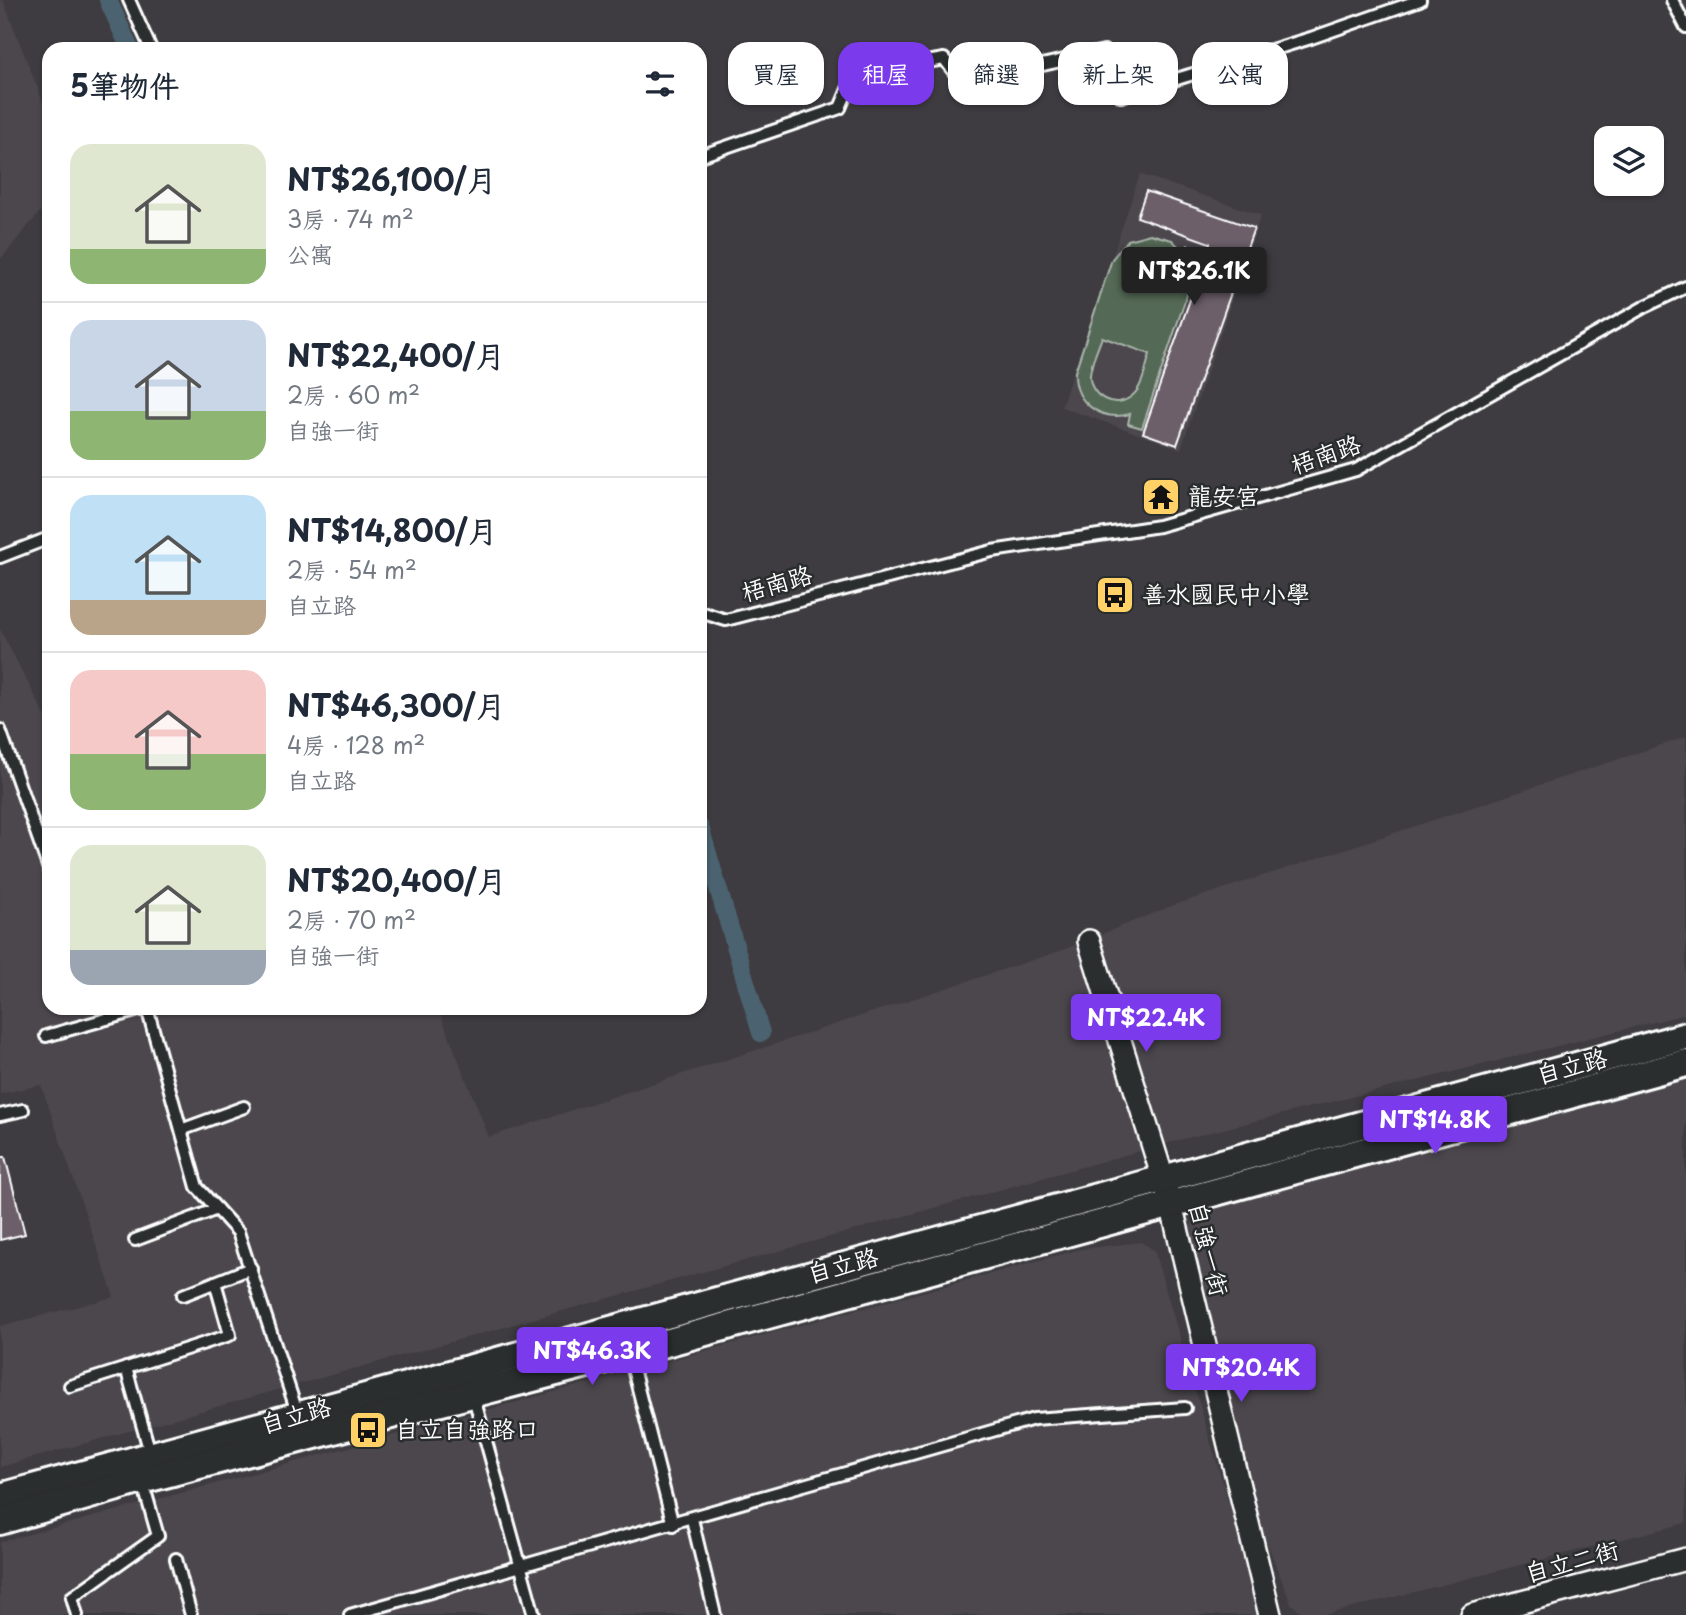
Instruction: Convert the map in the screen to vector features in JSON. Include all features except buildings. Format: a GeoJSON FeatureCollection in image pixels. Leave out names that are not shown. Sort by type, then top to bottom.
{"type":"FeatureCollection","features":[{"type":"Feature","properties":{"kind":"street","name":"自強一街"},"geometry":{"type":"LineString","coordinates":[[1089,941],[1166,1191],[1270,1615]]}},
{"type":"Feature","properties":{"kind":"street","name":"自立路"},"geometry":{"type":"LineString","coordinates":[[0,1497],[147,1468],[472,1394],[629,1353],[1686,1036]]}},
{"type":"Feature","properties":{"kind":"street","name":"自立路"},"geometry":{"type":"LineString","coordinates":[[0,1521],[298,1415],[1166,1191],[1686,1063]]}},
{"type":"Feature","properties":{"kind":"street","name":"自立二街"},"geometry":{"type":"LineString","coordinates":[[1472,1615],[1686,1559]]}},
{"type":"Feature","properties":{"kind":"lane"},"geometry":{"type":"LineString","coordinates":[[129,0],[147,42]]}},
{"type":"Feature","properties":{"kind":"lane"},"geometry":{"type":"LineString","coordinates":[[707,154],[840,108],[854,75],[944,59],[963,83],[1104,51],[1121,96],[1311,38],[1420,0]]}},
{"type":"Feature","properties":{"kind":"lane"},"geometry":{"type":"LineString","coordinates":[[1672,0],[1686,27]]}},
{"type":"Feature","properties":{"kind":"lane","name":"梧南路"},"geometry":{"type":"LineString","coordinates":[[707,614],[726,620],[992,551],[1158,526],[1356,470],[1644,307],[1686,288]]}},
{"type":"Feature","properties":{"kind":"lane"},"geometry":{"type":"LineString","coordinates":[[0,557],[42,541]]}},
{"type":"Feature","properties":{"kind":"lane"},"geometry":{"type":"LineString","coordinates":[[0,730],[42,849]]}},
{"type":"Feature","properties":{"kind":"lane"},"geometry":{"type":"LineString","coordinates":[[46,1036],[121,1015]]}},
{"type":"Feature","properties":{"kind":"lane"},"geometry":{"type":"LineString","coordinates":[[148,1015],[197,1187],[238,1232],[298,1415]]}},
{"type":"Feature","properties":{"kind":"lane"},"geometry":{"type":"LineString","coordinates":[[181,1130],[244,1107]]}},
{"type":"Feature","properties":{"kind":"lane"},"geometry":{"type":"LineString","coordinates":[[0,1115],[23,1110]]}},
{"type":"Feature","properties":{"kind":"lane"},"geometry":{"type":"LineString","coordinates":[[135,1240],[217,1209]]}},
{"type":"Feature","properties":{"kind":"lane"},"geometry":{"type":"LineString","coordinates":[[183,1295],[251,1268]]}},
{"type":"Feature","properties":{"kind":"lane"},"geometry":{"type":"LineString","coordinates":[[71,1387],[230,1335],[215,1282]]}},
{"type":"Feature","properties":{"kind":"lane"},"geometry":{"type":"LineString","coordinates":[[629,1353],[673,1525]]}},
{"type":"Feature","properties":{"kind":"lane"},"geometry":{"type":"LineString","coordinates":[[77,1615],[72,1597],[158,1536],[126,1368]]}},
{"type":"Feature","properties":{"kind":"lane"},"geometry":{"type":"LineString","coordinates":[[472,1394],[534,1615]]}},
{"type":"Feature","properties":{"kind":"lane"},"geometry":{"type":"LineString","coordinates":[[357,1614],[1034,1419],[1185,1408]]}},
{"type":"Feature","properties":{"kind":"lane"},"geometry":{"type":"LineString","coordinates":[[692,1519],[715,1615]]}},
{"type":"Feature","properties":{"kind":"lane"},"geometry":{"type":"LineString","coordinates":[[176,1559],[191,1615]]}},
{"type":"Feature","properties":{"kind":"shaded area"},"geometry":{"type":"Polygon","coordinates":[[[0,0],[3,0],[42,99],[42,209],[0,260],[0,0]]]}},
{"type":"Feature","properties":{"kind":"shaded area"},"geometry":{"type":"Polygon","coordinates":[[[1140,174],[1261,215],[1181,449],[1061,407],[1140,174]]]}},
{"type":"Feature","properties":{"kind":"shaded area"},"geometry":{"type":"Polygon","coordinates":[[[0,629],[42,710],[42,1015],[441,1015],[489,1137],[1060,951],[1171,906],[1686,737],[1686,1014],[1183,1139],[0,1467],[0,1326],[114,1297],[41,1085],[0,1094],[0,629]]]}},
{"type":"Feature","properties":{"kind":"shaded area"},"geometry":{"type":"Polygon","coordinates":[[[1686,1077],[1686,1523],[1324,1615],[1306,1615],[1291,1604],[1265,1538],[1185,1245],[1195,1215],[1256,1189],[1686,1077]]]}},
{"type":"Feature","properties":{"kind":"shaded area"},"geometry":{"type":"Polygon","coordinates":[[[1141,1242],[1154,1250],[1240,1541],[1256,1615],[0,1615],[0,1542],[1081,1249],[1141,1242]]]}},
{"type":"Feature","properties":{"kind":"green space"},"geometry":{"type":"Polygon","coordinates":[[[1150,234],[1172,240],[1185,253],[1188,245],[1202,250],[1142,428],[1128,424],[1130,414],[1109,415],[1091,408],[1079,393],[1075,372],[1112,259],[1128,240],[1150,234]],[[1154,248],[1138,252],[1129,261],[1176,278],[1176,267],[1171,259],[1154,248]],[[1102,337],[1092,365],[1091,383],[1094,390],[1105,399],[1112,402],[1126,400],[1139,386],[1150,354],[1102,337]]]}},
{"type":"Feature","properties":{"kind":"waterway"},"geometry":{"type":"LineString","coordinates":[[108,0],[127,42]]}},
{"type":"Feature","properties":{"kind":"waterway"},"geometry":{"type":"LineString","coordinates":[[707,851],[761,1033]]}},
{"type":"Feature","properties":{"kind":"place","name":"龍安宮"},"geometry":{"type":"Point","coordinates":[1161,497]}},
{"type":"Feature","properties":{"kind":"place","name":"善水國民中小學"},"geometry":{"type":"Point","coordinates":[1115,595]}},
{"type":"Feature","properties":{"kind":"place","name":"自立自強路口"},"geometry":{"type":"Point","coordinates":[368,1430]}}]}
